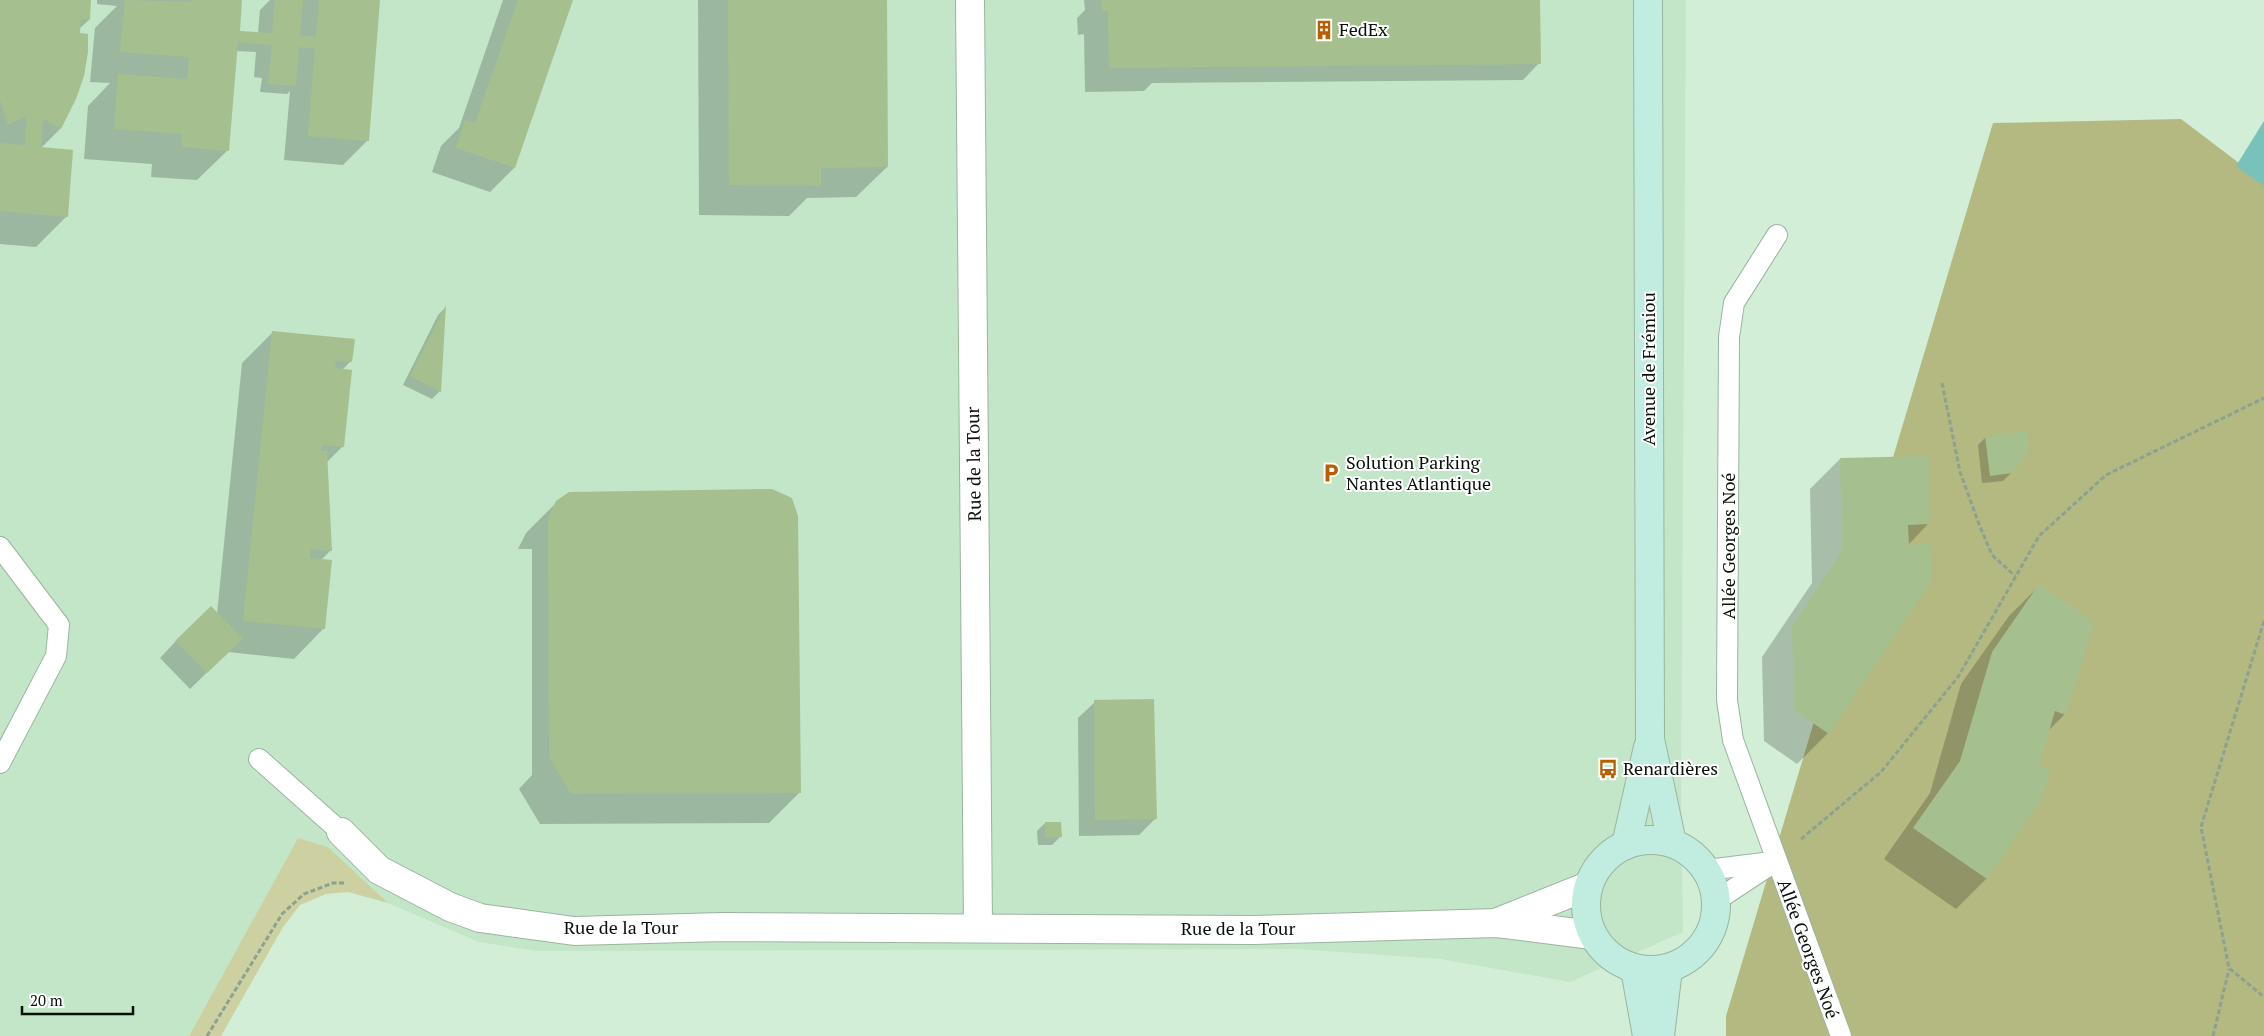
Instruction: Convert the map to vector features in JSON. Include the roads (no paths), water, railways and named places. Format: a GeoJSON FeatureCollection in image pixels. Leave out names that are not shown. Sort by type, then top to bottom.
{"type":"FeatureCollection","features":[{"type":"Feature","properties":{"kind":"main road","name":"Avenue de Frémiou"},"geometry":{"type":"LineString","coordinates":[[1648,0],[1650,739],[1672,843]]}},
{"type":"Feature","properties":{"kind":"main road","name":"Avenue de Frémiou"},"geometry":{"type":"LineString","coordinates":[[1626,845],[1650,739]]}},
{"type":"Feature","properties":{"kind":"main road"},"geometry":{"type":"LineString","coordinates":[[1657,840],[1672,843],[1692,854],[1707,870],[1717,900],[1715,922],[1705,943],[1689,959],[1668,969],[1652,971],[1635,969],[1618,962],[1603,950],[1592,935],[1587,919],[1585,902],[1588,886],[1596,869],[1609,855],[1626,845],[1657,840]]}},
{"type":"Feature","properties":{"kind":"main road"},"geometry":{"type":"LineString","coordinates":[[1635,969],[1647,1036]]}},
{"type":"Feature","properties":{"kind":"main road"},"geometry":{"type":"LineString","coordinates":[[1660,1036],[1668,969]]}},
{"type":"Feature","properties":{"kind":"street","name":"Rue de la Tour"},"geometry":{"type":"LineString","coordinates":[[970,0],[978,927]]}},
{"type":"Feature","properties":{"kind":"street","name":"Rue de la Tour"},"geometry":{"type":"LineString","coordinates":[[342,832],[379,870],[450,907],[480,918],[574,931],[723,927],[1254,930],[1497,923],[1592,935]]}},
{"type":"Feature","properties":{"kind":"street","name":"Rue de la Tour"},"geometry":{"type":"LineString","coordinates":[[1497,923],[1588,886]]}},
{"type":"Feature","properties":{"kind":"lane","name":"Allée Georges Noé"},"geometry":{"type":"LineString","coordinates":[[1777,235],[1734,304],[1729,338],[1727,700],[1733,740],[1841,1036]]}},
{"type":"Feature","properties":{"kind":"lane"},"geometry":{"type":"LineString","coordinates":[[0,547],[59,625],[56,656],[0,763]]}},
{"type":"Feature","properties":{"kind":"lane","name":"Rue de la Tour"},"geometry":{"type":"LineString","coordinates":[[259,759],[342,832]]}},
{"type":"Feature","properties":{"kind":"lane","name":"Allée Georges Noé"},"geometry":{"type":"LineString","coordinates":[[1707,870],[1776,861]]}},
{"type":"Feature","properties":{"kind":"lane","name":"Allée Georges Noé"},"geometry":{"type":"LineString","coordinates":[[1717,900],[1776,861]]}},
{"type":"Feature","properties":{"kind":"water"},"geometry":{"type":"Polygon","coordinates":[[[2264,121],[2264,186],[2236,166],[2264,121]]]}},
{"type":"Feature","properties":{"kind":"place","name":"FedEx"},"geometry":{"type":"Point","coordinates":[1324,30]}},
{"type":"Feature","properties":{"kind":"place","name":"Solution Parking Nantes Atlantique"},"geometry":{"type":"Point","coordinates":[1331,473]}},
{"type":"Feature","properties":{"kind":"place","name":"Renardières"},"geometry":{"type":"Point","coordinates":[1608,769]}}]}
